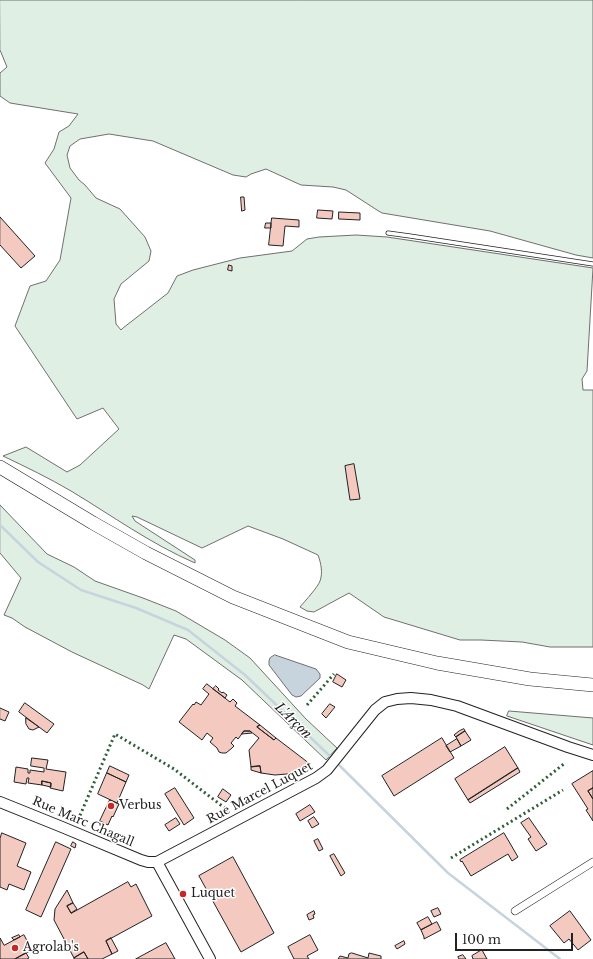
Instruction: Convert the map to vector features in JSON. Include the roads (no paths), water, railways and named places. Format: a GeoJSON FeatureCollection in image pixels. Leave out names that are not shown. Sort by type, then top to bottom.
{"type":"FeatureCollection","features":[{"type":"Feature","properties":{"kind":"highway"},"geometry":{"type":"LineString","coordinates":[[0,467],[93,523],[233,597],[348,642],[437,663],[530,679],[593,684]]}},
{"type":"Feature","properties":{"kind":"street","name":"Rue Marcel Luquet"},"geometry":{"type":"LineString","coordinates":[[157,862],[316,778],[327,770],[338,758],[375,710],[385,702],[397,699],[411,698],[431,700],[457,706],[593,755]]}},
{"type":"Feature","properties":{"kind":"street","name":"Rue Marc Chagall"},"geometry":{"type":"LineString","coordinates":[[0,802],[62,826],[141,860],[157,862]]}},
{"type":"Feature","properties":{"kind":"street"},"geometry":{"type":"LineString","coordinates":[[157,862],[210,959]]}},
{"type":"Feature","properties":{"kind":"street"},"geometry":{"type":"LineString","coordinates":[[515,911],[593,862]]}},
{"type":"Feature","properties":{"kind":"lane"},"geometry":{"type":"LineString","coordinates":[[388,233],[593,264]]}},
{"type":"Feature","properties":{"kind":"waterway","name":"L'Arçon"},"geometry":{"type":"LineString","coordinates":[[0,525],[38,562],[81,590],[136,608],[188,630],[245,675],[333,759]]}},
{"type":"Feature","properties":{"kind":"waterway","name":"L'Arçon"},"geometry":{"type":"LineString","coordinates":[[337,763],[448,873],[560,959]]}},
{"type":"Feature","properties":{"kind":"place","name":"Verbus"},"geometry":{"type":"Point","coordinates":[111,806]}},
{"type":"Feature","properties":{"kind":"place","name":"Luquet"},"geometry":{"type":"Point","coordinates":[183,894]}},
{"type":"Feature","properties":{"kind":"place","name":"Agrolab's"},"geometry":{"type":"Point","coordinates":[15,948]}}]}
